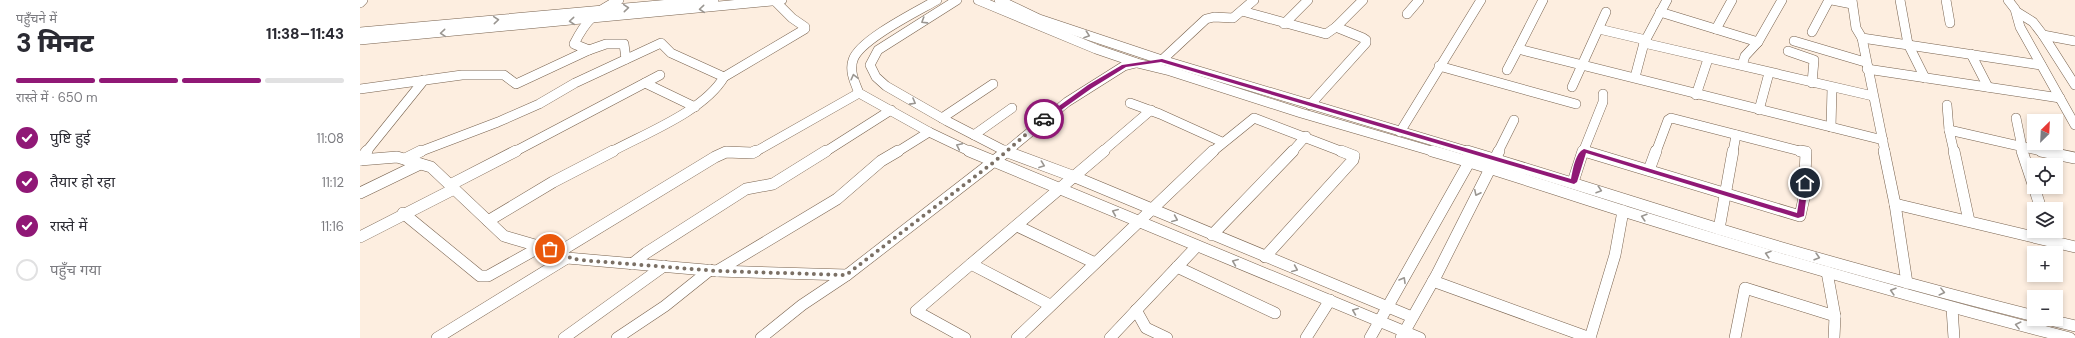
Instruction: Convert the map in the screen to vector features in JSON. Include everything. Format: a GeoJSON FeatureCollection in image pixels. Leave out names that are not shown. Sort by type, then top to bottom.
{"type":"FeatureCollection","features":[{"type":"Feature","properties":{"kind":"street"},"geometry":{"type":"LineString","coordinates":[[360,3],[364,0]]}},
{"type":"Feature","properties":{"kind":"street"},"geometry":{"type":"LineString","coordinates":[[589,50],[574,44],[580,32],[596,11],[619,0]]}},
{"type":"Feature","properties":{"kind":"street"},"geometry":{"type":"LineString","coordinates":[[360,32],[714,0]]}},
{"type":"Feature","properties":{"kind":"street"},"geometry":{"type":"LineString","coordinates":[[360,40],[779,0],[792,18],[805,27],[805,30],[724,77],[718,87],[695,107],[553,182],[488,221]]}},
{"type":"Feature","properties":{"kind":"street"},"geometry":{"type":"LineString","coordinates":[[937,0],[878,35],[854,57],[852,73],[859,93],[929,132],[994,162],[1061,188],[1137,222],[1380,321],[1402,335],[1420,338]]}},
{"type":"Feature","properties":{"kind":"street"},"geometry":{"type":"LineString","coordinates":[[957,0],[878,50],[870,65],[876,77],[886,86],[942,118],[1006,151],[1075,177],[1412,317]]}},
{"type":"Feature","properties":{"kind":"street"},"geometry":{"type":"LineString","coordinates":[[978,0],[1096,49],[1301,113],[1471,158],[1495,159],[1574,182],[1719,229],[1907,283],[2027,314]]}},
{"type":"Feature","properties":{"kind":"street"},"geometry":{"type":"LineString","coordinates":[[999,0],[1039,19],[1162,60],[1400,132],[1471,158],[1489,169],[1827,272],[1952,308],[2070,338]]}},
{"type":"Feature","properties":{"kind":"street"},"geometry":{"type":"LineString","coordinates":[[761,338],[802,305],[846,275],[994,162],[1034,127],[1090,86],[1124,66],[1162,60],[1206,19],[1214,17],[1233,18],[1253,0]]}},
{"type":"Feature","properties":{"kind":"street"},"geometry":{"type":"LineString","coordinates":[[1284,24],[1308,0]]}},
{"type":"Feature","properties":{"kind":"street"},"geometry":{"type":"LineString","coordinates":[[1242,11],[1284,24],[1326,34],[1336,27],[1363,0]]}},
{"type":"Feature","properties":{"kind":"street"},"geometry":{"type":"LineString","coordinates":[[1407,14],[1419,0]]}},
{"type":"Feature","properties":{"kind":"street"},"geometry":{"type":"LineString","coordinates":[[1400,132],[1439,66],[1481,0]]}},
{"type":"Feature","properties":{"kind":"street"},"geometry":{"type":"LineString","coordinates":[[1507,70],[1543,0]]}},
{"type":"Feature","properties":{"kind":"street"},"geometry":{"type":"LineString","coordinates":[[1635,78],[1645,42],[1665,0]]}},
{"type":"Feature","properties":{"kind":"street"},"geometry":{"type":"LineString","coordinates":[[1716,29],[1732,0]]}},
{"type":"Feature","properties":{"kind":"street"},"geometry":{"type":"LineString","coordinates":[[1742,65],[1745,56],[1758,42],[1782,0]]}},
{"type":"Feature","properties":{"kind":"street"},"geometry":{"type":"LineString","coordinates":[[1812,32],[1829,0]]}},
{"type":"Feature","properties":{"kind":"street"},"geometry":{"type":"LineString","coordinates":[[1832,0],[1852,2],[1856,28],[1862,38],[1866,65],[1883,140],[1895,204],[1907,283]]}},
{"type":"Feature","properties":{"kind":"street"},"geometry":{"type":"LineString","coordinates":[[1900,0],[1908,44],[1925,78]]}},
{"type":"Feature","properties":{"kind":"street"},"geometry":{"type":"LineString","coordinates":[[1946,0],[1950,23]]}},
{"type":"Feature","properties":{"kind":"street"},"geometry":{"type":"LineString","coordinates":[[2008,0],[2013,4],[2017,12],[2020,27],[2075,125]]}},
{"type":"Feature","properties":{"kind":"street"},"geometry":{"type":"LineString","coordinates":[[1572,87],[1606,12]]}},
{"type":"Feature","properties":{"kind":"street"},"geometry":{"type":"LineString","coordinates":[[1660,12],[1758,42]]}},
{"type":"Feature","properties":{"kind":"street"},"geometry":{"type":"LineString","coordinates":[[2017,12],[2033,22],[2075,85]]}},
{"type":"Feature","properties":{"kind":"street"},"geometry":{"type":"LineString","coordinates":[[1310,105],[1366,43],[1366,40],[1363,38],[1336,27]]}},
{"type":"Feature","properties":{"kind":"street"},"geometry":{"type":"LineString","coordinates":[[1599,29],[1645,42],[1707,55],[1769,73],[1873,96]]}},
{"type":"Feature","properties":{"kind":"street"},"geometry":{"type":"LineString","coordinates":[[2043,35],[2075,41]]}},
{"type":"Feature","properties":{"kind":"street"},"geometry":{"type":"LineString","coordinates":[[1862,38],[2041,65]]}},
{"type":"Feature","properties":{"kind":"street"},"geometry":{"type":"LineString","coordinates":[[1794,41],[1866,65],[1925,78],[2060,98]]}},
{"type":"Feature","properties":{"kind":"street"},"geometry":{"type":"LineString","coordinates":[[405,159],[426,148],[498,122],[539,104],[626,58],[661,43],[664,49],[683,59],[700,64],[724,77]]}},
{"type":"Feature","properties":{"kind":"street"},"geometry":{"type":"LineString","coordinates":[[360,89],[462,75],[504,75],[516,84],[589,50],[606,44],[624,44],[626,58]]}},
{"type":"Feature","properties":{"kind":"street"},"geometry":{"type":"LineString","coordinates":[[1518,49],[1696,95],[1883,140]]}},
{"type":"Feature","properties":{"kind":"street"},"geometry":{"type":"LineString","coordinates":[[1788,51],[1814,60],[1812,83]]}},
{"type":"Feature","properties":{"kind":"street"},"geometry":{"type":"LineString","coordinates":[[1971,54],[1988,87]]}},
{"type":"Feature","properties":{"kind":"street"},"geometry":{"type":"LineString","coordinates":[[1696,95],[1707,55]]}},
{"type":"Feature","properties":{"kind":"street"},"geometry":{"type":"LineString","coordinates":[[1439,66],[1576,104]]}},
{"type":"Feature","properties":{"kind":"street"},"geometry":{"type":"LineString","coordinates":[[1759,110],[1769,73]]}},
{"type":"Feature","properties":{"kind":"street"},"geometry":{"type":"LineString","coordinates":[[360,237],[660,75]]}},
{"type":"Feature","properties":{"kind":"street"},"geometry":{"type":"LineString","coordinates":[[360,160],[379,134],[424,80]]}},
{"type":"Feature","properties":{"kind":"street"},"geometry":{"type":"LineString","coordinates":[[645,83],[695,107]]}},
{"type":"Feature","properties":{"kind":"street"},"geometry":{"type":"LineString","coordinates":[[942,118],[993,84]]}},
{"type":"Feature","properties":{"kind":"street"},"geometry":{"type":"LineString","coordinates":[[1831,127],[1832,88]]}},
{"type":"Feature","properties":{"kind":"street"},"geometry":{"type":"LineString","coordinates":[[437,338],[715,157],[726,152],[752,153],[859,93]]}},
{"type":"Feature","properties":{"kind":"street"},"geometry":{"type":"LineString","coordinates":[[1574,182],[1578,164],[1603,102],[1603,94]]}},
{"type":"Feature","properties":{"kind":"street"},"geometry":{"type":"LineString","coordinates":[[1130,103],[1151,110],[1222,142]]}},
{"type":"Feature","properties":{"kind":"street"},"geometry":{"type":"LineString","coordinates":[[1947,105],[1949,130],[1969,221]]}},
{"type":"Feature","properties":{"kind":"street"},"geometry":{"type":"LineString","coordinates":[[974,135],[1012,108]]}},
{"type":"Feature","properties":{"kind":"street"},"geometry":{"type":"LineString","coordinates":[[632,264],[646,253],[746,190],[773,184],[891,110]]}},
{"type":"Feature","properties":{"kind":"street"},"geometry":{"type":"LineString","coordinates":[[965,338],[916,311],[1075,177],[1151,110]]}},
{"type":"Feature","properties":{"kind":"street"},"geometry":{"type":"LineString","coordinates":[[1017,338],[1222,142],[1254,118],[1350,152],[1354,156],[1353,160],[1265,256]]}},
{"type":"Feature","properties":{"kind":"street"},"geometry":{"type":"LineString","coordinates":[[1584,151],[1800,216],[1804,198],[1806,152],[1671,118],[1668,120],[1649,170]]}},
{"type":"Feature","properties":{"kind":"street"},"geometry":{"type":"LineString","coordinates":[[2016,118],[2021,146],[2027,165]]}},
{"type":"Feature","properties":{"kind":"street"},"geometry":{"type":"LineString","coordinates":[[1402,335],[1433,281],[1514,120]]}},
{"type":"Feature","properties":{"kind":"street"},"geometry":{"type":"LineString","coordinates":[[1949,130],[2075,158]]}},
{"type":"Feature","properties":{"kind":"street"},"geometry":{"type":"LineString","coordinates":[[617,338],[659,312],[714,271],[837,199],[881,161],[929,132]]}},
{"type":"Feature","properties":{"kind":"street"},"geometry":{"type":"LineString","coordinates":[[1719,229],[1724,193],[1736,135]]}},
{"type":"Feature","properties":{"kind":"street"},"geometry":{"type":"LineString","coordinates":[[1212,234],[1282,163],[1306,136]]}},
{"type":"Feature","properties":{"kind":"street"},"geometry":{"type":"LineString","coordinates":[[360,160],[397,157],[431,167],[504,236],[563,255],[632,264],[714,271],[846,275]]}},
{"type":"Feature","properties":{"kind":"street"},"geometry":{"type":"LineString","coordinates":[[1370,338],[1471,158]]}},
{"type":"Feature","properties":{"kind":"street"},"geometry":{"type":"LineString","coordinates":[[360,193],[420,164]]}},
{"type":"Feature","properties":{"kind":"street"},"geometry":{"type":"LineString","coordinates":[[1895,204],[2075,247]]}},
{"type":"Feature","properties":{"kind":"street"},"geometry":{"type":"LineString","coordinates":[[1433,281],[1590,338],[1615,255],[1623,211]]}},
{"type":"Feature","properties":{"kind":"street"},"geometry":{"type":"LineString","coordinates":[[404,213],[480,276],[494,274],[540,247]]}},
{"type":"Feature","properties":{"kind":"street"},"geometry":{"type":"LineString","coordinates":[[1017,226],[1094,263]]}},
{"type":"Feature","properties":{"kind":"street"},"geometry":{"type":"LineString","coordinates":[[2050,238],[2051,242]]}},
{"type":"Feature","properties":{"kind":"street"},"geometry":{"type":"LineString","coordinates":[[1110,338],[1197,246]]}},
{"type":"Feature","properties":{"kind":"street"},"geometry":{"type":"LineString","coordinates":[[971,264],[1050,305]]}},
{"type":"Feature","properties":{"kind":"street"},"geometry":{"type":"LineString","coordinates":[[564,338],[664,266]]}},
{"type":"Feature","properties":{"kind":"street"},"geometry":{"type":"LineString","coordinates":[[1177,267],[1275,313]]}},
{"type":"Feature","properties":{"kind":"street"},"geometry":{"type":"LineString","coordinates":[[1827,272],[1835,316],[1834,338]]}},
{"type":"Feature","properties":{"kind":"street"},"geometry":{"type":"LineString","coordinates":[[1735,338],[1745,288],[1835,316]]}},
{"type":"Feature","properties":{"kind":"street"},"geometry":{"type":"LineString","coordinates":[[1306,338],[1330,300]]}},
{"type":"Feature","properties":{"kind":"street"},"geometry":{"type":"LineString","coordinates":[[1952,308],[1954,338]]}},
{"type":"Feature","properties":{"kind":"street"},"geometry":{"type":"LineString","coordinates":[[1136,310],[1146,328],[1167,338]]}},
{"type":"Feature","properties":{"kind":"street"},"geometry":{"type":"LineString","coordinates":[[2063,323],[2075,326]]}},
{"type":"Feature","properties":{"kind":"way so far"},"geometry":{"type":"LineString","coordinates":[[550,249],[559,252],[567,258],[580,260],[717,271],[846,275],[994,162],[1044,119]]}},
{"type":"Feature","properties":{"kind":"route"},"geometry":{"type":"LineString","coordinates":[[1044,119],[1090,86],[1124,66],[1162,60],[1400,132],[1574,182],[1578,164],[1584,151],[1800,216],[1804,198],[1805,183]]}}]}
